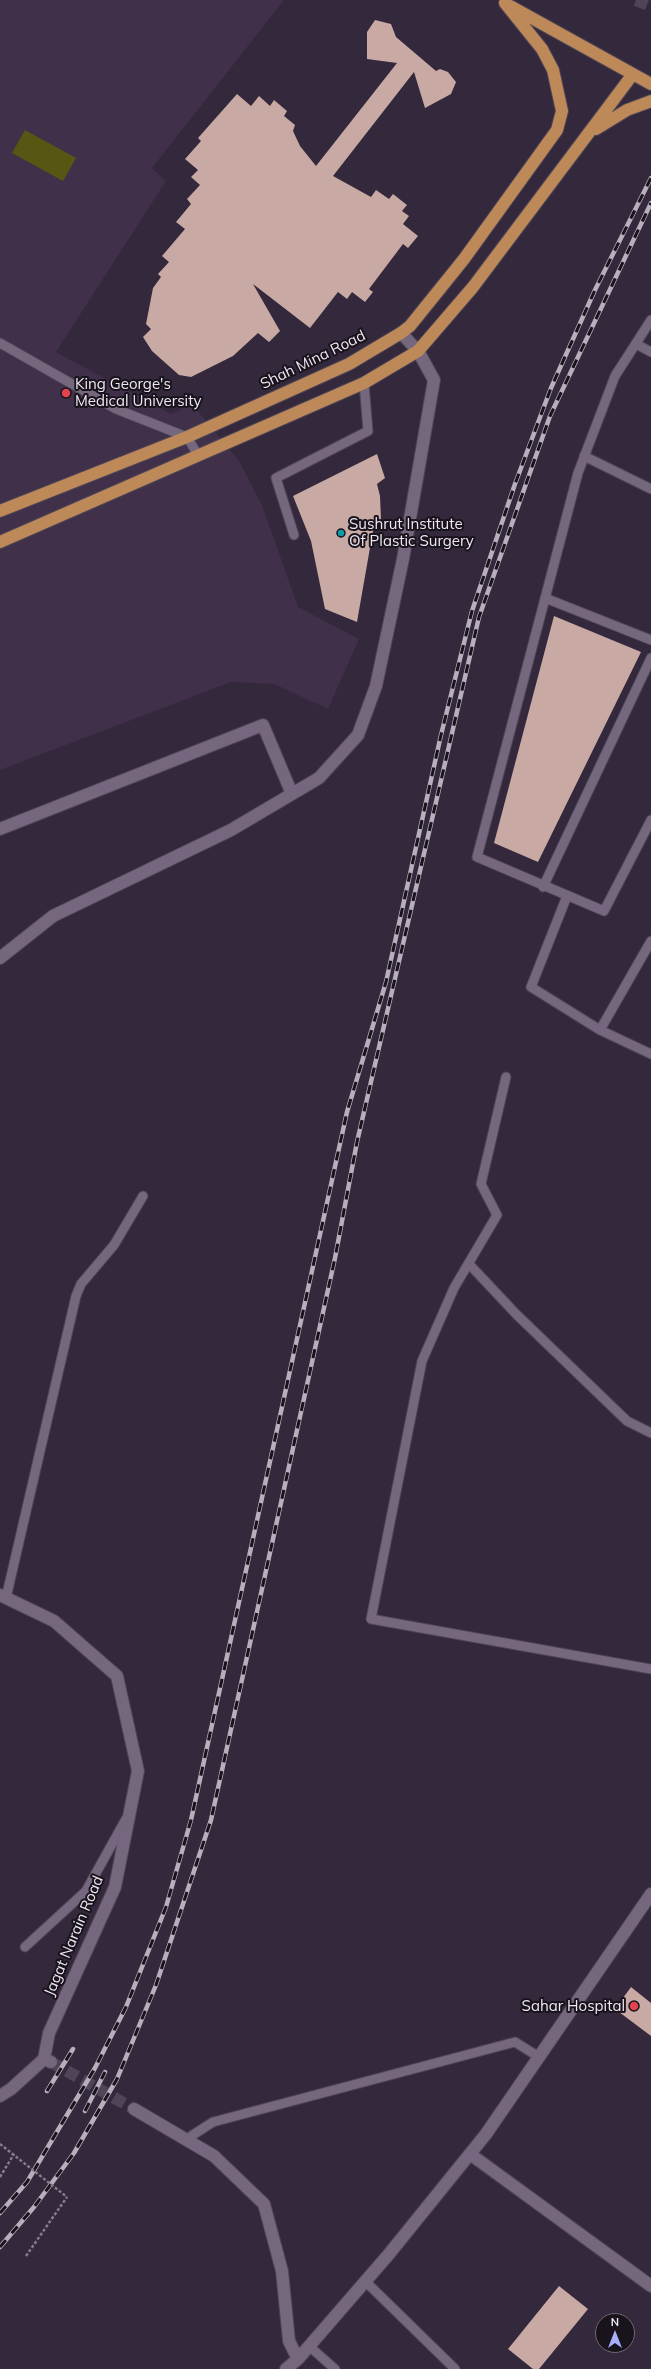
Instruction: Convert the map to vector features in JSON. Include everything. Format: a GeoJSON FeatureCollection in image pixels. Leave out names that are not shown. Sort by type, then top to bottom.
{"type":"FeatureCollection","features":[{"type":"Feature","properties":{"kind":"main road"},"geometry":{"type":"LineString","coordinates":[[501,1],[651,84]]}},
{"type":"Feature","properties":{"kind":"main road","name":"Shah Mina Road"},"geometry":{"type":"LineString","coordinates":[[0,511],[187,437],[349,364],[401,333],[464,259],[557,130],[562,111],[553,70],[542,49],[501,1]]}},
{"type":"Feature","properties":{"kind":"main road"},"geometry":{"type":"LineString","coordinates":[[0,542],[364,383],[418,351],[473,287],[592,132],[633,74]]}},
{"type":"Feature","properties":{"kind":"main road"},"geometry":{"type":"LineString","coordinates":[[592,132],[627,110],[651,100]]}},
{"type":"Feature","properties":{"kind":"street"},"geometry":{"type":"LineString","coordinates":[[0,958],[53,916],[231,830],[319,778],[358,735],[376,686],[403,559],[434,380],[418,351],[401,333]]}},
{"type":"Feature","properties":{"kind":"street"},"geometry":{"type":"LineString","coordinates":[[0,829],[263,725],[292,794]]}},
{"type":"Feature","properties":{"kind":"street","name":"Jagat Narain Road"},"geometry":{"type":"LineString","coordinates":[[0,2096],[48,2061],[49,2033],[115,1887],[138,1771],[117,1676],[54,1621],[3,1596]]}},
{"type":"Feature","properties":{"kind":"street"},"geometry":{"type":"LineString","coordinates":[[286,2369],[298,2359],[365,2281],[470,2154],[539,2057],[651,1894]]}},
{"type":"Feature","properties":{"kind":"street"},"geometry":{"type":"LineString","coordinates":[[134,2109],[214,2156],[264,2204],[282,2270],[289,2341],[298,2359]]}},
{"type":"Feature","properties":{"kind":"street"},"geometry":{"type":"LineString","coordinates":[[470,2154],[651,2286]]}},
{"type":"Feature","properties":{"kind":"lane"},"geometry":{"type":"LineString","coordinates":[[651,320],[615,376],[578,473],[477,857],[543,887],[604,910],[651,820]]}},
{"type":"Feature","properties":{"kind":"lane"},"geometry":{"type":"LineString","coordinates":[[0,343],[116,409],[187,437],[198,455]]}},
{"type":"Feature","properties":{"kind":"lane"},"geometry":{"type":"LineString","coordinates":[[636,344],[651,352]]}},
{"type":"Feature","properties":{"kind":"lane"},"geometry":{"type":"LineString","coordinates":[[294,535],[276,478],[368,431],[364,383]]}},
{"type":"Feature","properties":{"kind":"lane"},"geometry":{"type":"LineString","coordinates":[[584,456],[651,489]]}},
{"type":"Feature","properties":{"kind":"lane"},"geometry":{"type":"LineString","coordinates":[[545,598],[651,640]]}},
{"type":"Feature","properties":{"kind":"lane"},"geometry":{"type":"LineString","coordinates":[[543,887],[651,658]]}},
{"type":"Feature","properties":{"kind":"lane"},"geometry":{"type":"LineString","coordinates":[[567,896],[531,987],[600,1030],[651,1054]]}},
{"type":"Feature","properties":{"kind":"lane"},"geometry":{"type":"LineString","coordinates":[[600,1030],[651,941]]}},
{"type":"Feature","properties":{"kind":"lane"},"geometry":{"type":"LineString","coordinates":[[506,1077],[481,1184],[497,1215],[454,1288],[422,1361],[370,1619],[651,1669]]}},
{"type":"Feature","properties":{"kind":"lane"},"geometry":{"type":"LineString","coordinates":[[3,1596],[80,1284],[114,1245],[143,1196]]}},
{"type":"Feature","properties":{"kind":"lane"},"geometry":{"type":"LineString","coordinates":[[469,1264],[516,1314],[627,1421],[651,1433]]}},
{"type":"Feature","properties":{"kind":"lane"},"geometry":{"type":"LineString","coordinates":[[26,1947],[86,1891],[130,1813]]}},
{"type":"Feature","properties":{"kind":"lane"},"geometry":{"type":"LineString","coordinates":[[185,2140],[213,2122],[516,2042],[539,2057]]}},
{"type":"Feature","properties":{"kind":"lane"},"geometry":{"type":"LineString","coordinates":[[365,2281],[455,2369]]}},
{"type":"Feature","properties":{"kind":"lane"},"geometry":{"type":"LineString","coordinates":[[309,2346],[335,2369]]}},
{"type":"Feature","properties":{"kind":"path"},"geometry":{"type":"LineString","coordinates":[[0,2144],[67,2197],[26,2256]]}},
{"type":"Feature","properties":{"kind":"path"},"geometry":{"type":"LineString","coordinates":[[0,2177],[14,2154]]}},
{"type":"Feature","properties":{"kind":"shaded area","name":"King George's Medical University"},"geometry":{"type":"Polygon","coordinates":[[[0,0],[284,0],[152,168],[166,181],[56,352],[171,414],[192,404],[239,461],[262,505],[298,607],[359,639],[328,709],[274,684],[231,682],[0,770],[0,0]]]}},
{"type":"Feature","properties":{"kind":"shaded area"},"geometry":{"type":"Polygon","coordinates":[[[25,130],[76,158],[63,181],[12,153],[25,130]]]}},
{"type":"Feature","properties":{"kind":"building"},"geometry":{"type":"Polygon","coordinates":[[[375,20],[391,24],[396,37],[436,71],[440,69],[448,72],[456,82],[451,94],[425,108],[414,72],[333,176],[371,197],[376,190],[389,199],[393,194],[407,205],[402,211],[409,216],[403,224],[418,236],[408,248],[403,244],[369,289],[373,292],[365,302],[352,292],[347,299],[338,292],[310,328],[253,284],[280,331],[269,342],[258,333],[233,356],[191,377],[179,375],[152,351],[143,337],[151,329],[146,324],[153,288],[161,277],[158,274],[169,262],[162,256],[185,229],[176,222],[191,204],[187,199],[200,185],[191,177],[198,170],[185,159],[201,141],[198,138],[237,94],[251,106],[259,96],[270,106],[274,100],[287,111],[284,116],[295,125],[293,131],[300,146],[316,166],[397,63],[367,59],[367,32],[375,20]]]}},
{"type":"Feature","properties":{"kind":"building","name":"Sushrut Institute Of Plastic Surgery"},"geometry":{"type":"Polygon","coordinates":[[[377,454],[385,478],[377,484],[380,496],[381,520],[374,525],[357,622],[325,609],[311,541],[293,496],[377,454]]]}},
{"type":"Feature","properties":{"kind":"building"},"geometry":{"type":"Polygon","coordinates":[[[554,616],[641,652],[538,862],[494,843],[554,616]]]}},
{"type":"Feature","properties":{"kind":"building"},"geometry":{"type":"Polygon","coordinates":[[[631,1987],[651,2003],[651,2036],[615,2009],[631,1987]]]}},
{"type":"Feature","properties":{"kind":"building"},"geometry":{"type":"Polygon","coordinates":[[[559,2286],[588,2309],[539,2369],[533,2369],[508,2349],[559,2286]]]}},
{"type":"Feature","properties":{"kind":"tunnel"},"geometry":{"type":"LineString","coordinates":[[636,0],[651,6]]}},
{"type":"Feature","properties":{"kind":"tunnel"},"geometry":{"type":"LineString","coordinates":[[51,2062],[134,2109]]}},
{"type":"Feature","properties":{"kind":"railway"},"geometry":{"type":"LineString","coordinates":[[0,2213],[27,2182],[95,2068],[126,2007],[166,1907],[191,1820],[347,1112],[386,982],[441,735],[472,611],[515,484],[551,388],[595,290],[651,178]]}},
{"type":"Feature","properties":{"kind":"railway"},"geometry":{"type":"LineString","coordinates":[[0,2247],[34,2207],[74,2153],[117,2079],[156,1985],[211,1820],[335,1258],[357,1142],[479,617],[550,416],[651,203]]}},
{"type":"Feature","properties":{"kind":"railway"},"geometry":{"type":"LineString","coordinates":[[47,2091],[73,2049]]}},
{"type":"Feature","properties":{"kind":"railway"},"geometry":{"type":"LineString","coordinates":[[85,2111],[105,2072]]}},
{"type":"Feature","properties":{"kind":"place","name":"King George's Medical University"},"geometry":{"type":"Point","coordinates":[66,393]}},
{"type":"Feature","properties":{"kind":"place","name":"Sushrut Institute Of Plastic Surgery"},"geometry":{"type":"Point","coordinates":[341,533]}},
{"type":"Feature","properties":{"kind":"place","name":"Sahar Hospital"},"geometry":{"type":"Point","coordinates":[634,2006]}}]}
